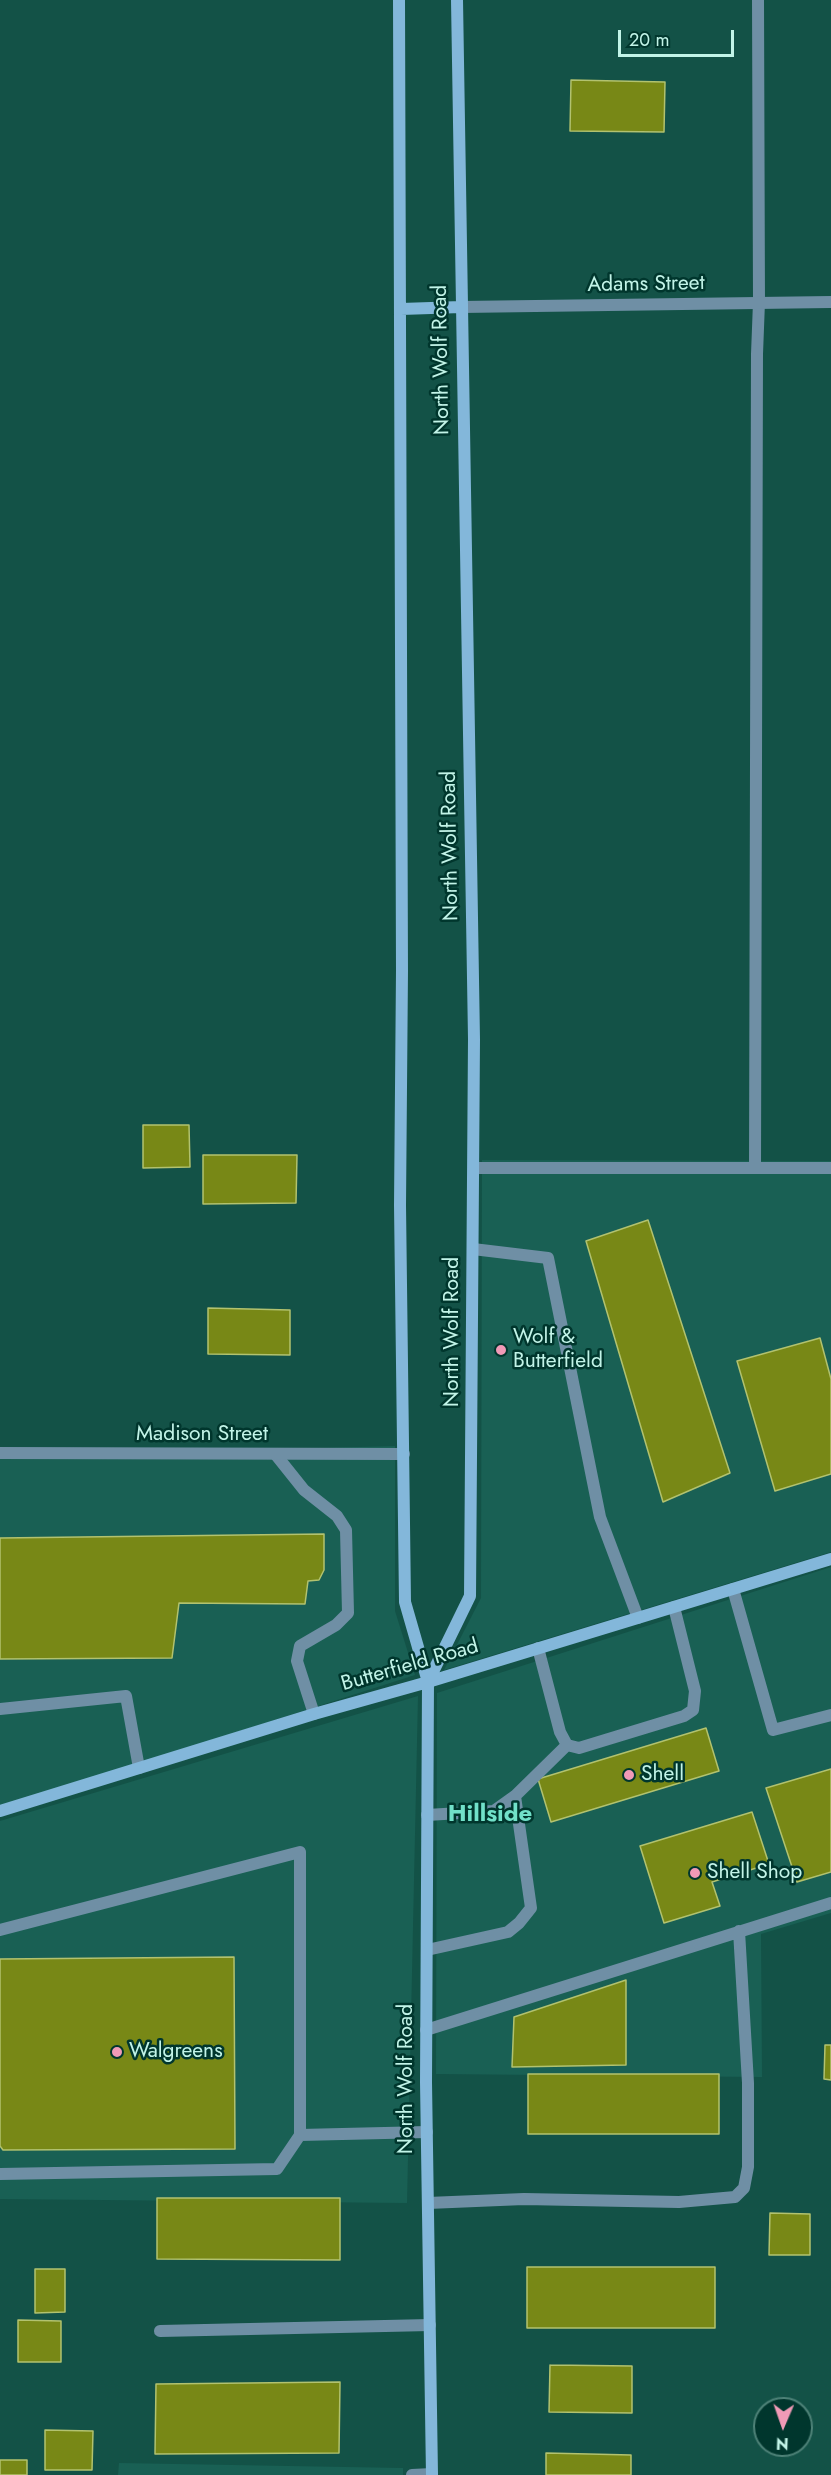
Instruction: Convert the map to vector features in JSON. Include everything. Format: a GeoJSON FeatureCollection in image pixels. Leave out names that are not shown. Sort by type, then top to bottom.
{"type":"FeatureCollection","features":[{"type":"Feature","properties":{"kind":"main road","name":"North Wolf Road"},"geometry":{"type":"LineString","coordinates":[[399,0],[402,970],[400,1205],[405,1602],[428,1682],[426,2030],[432,2474]]}},
{"type":"Feature","properties":{"kind":"main road","name":"North Wolf Road"},"geometry":{"type":"LineString","coordinates":[[428,1682],[470,1596],[474,1026],[457,0]]}},
{"type":"Feature","properties":{"kind":"main road"},"geometry":{"type":"LineString","coordinates":[[401,309],[461,307]]}},
{"type":"Feature","properties":{"kind":"main road","name":"Butterfield Road"},"geometry":{"type":"LineString","coordinates":[[0,1811],[831,1559]]}},
{"type":"Feature","properties":{"kind":"street"},"geometry":{"type":"LineString","coordinates":[[755,1168],[758,0]]}},
{"type":"Feature","properties":{"kind":"street","name":"Adams Street"},"geometry":{"type":"LineString","coordinates":[[461,307],[831,302]]}},
{"type":"Feature","properties":{"kind":"street"},"geometry":{"type":"LineString","coordinates":[[474,1168],[831,1168]]}},
{"type":"Feature","properties":{"kind":"street"},"geometry":{"type":"LineString","coordinates":[[473,1249],[548,1258],[600,1517],[638,1618]]}},
{"type":"Feature","properties":{"kind":"street","name":"Madison Street"},"geometry":{"type":"LineString","coordinates":[[0,1453],[404,1454]]}},
{"type":"Feature","properties":{"kind":"street"},"geometry":{"type":"LineString","coordinates":[[276,1455],[304,1490],[337,1516],[346,1530],[348,1613],[336,1625],[300,1646],[297,1661],[314,1714]]}},
{"type":"Feature","properties":{"kind":"street"},"geometry":{"type":"LineString","coordinates":[[733,1589],[772,1730],[831,1714]]}},
{"type":"Feature","properties":{"kind":"street"},"geometry":{"type":"LineString","coordinates":[[538,1648],[560,1732],[567,1745],[579,1748],[684,1716],[693,1710],[695,1691],[674,1607]]}},
{"type":"Feature","properties":{"kind":"street"},"geometry":{"type":"LineString","coordinates":[[0,1709],[126,1696],[139,1768]]}},
{"type":"Feature","properties":{"kind":"street"},"geometry":{"type":"LineString","coordinates":[[428,1815],[494,1811],[515,1796],[567,1745]]}},
{"type":"Feature","properties":{"kind":"street"},"geometry":{"type":"LineString","coordinates":[[427,1950],[508,1932],[531,1908],[515,1796]]}},
{"type":"Feature","properties":{"kind":"street"},"geometry":{"type":"LineString","coordinates":[[0,1930],[300,1852],[300,2134],[277,2169],[0,2174]]}},
{"type":"Feature","properties":{"kind":"street"},"geometry":{"type":"LineString","coordinates":[[426,2030],[831,1903]]}},
{"type":"Feature","properties":{"kind":"street"},"geometry":{"type":"LineString","coordinates":[[428,2203],[524,2199],[679,2202],[735,2197],[744,2188],[748,2167],[748,2083],[739,1931]]}},
{"type":"Feature","properties":{"kind":"street"},"geometry":{"type":"LineString","coordinates":[[300,2134],[427,2132]]}},
{"type":"Feature","properties":{"kind":"street"},"geometry":{"type":"LineString","coordinates":[[160,2331],[430,2325]]}},
{"type":"Feature","properties":{"kind":"street"},"geometry":{"type":"LineString","coordinates":[[412,2475],[432,2474]]}},
{"type":"Feature","properties":{"kind":"shaded area"},"geometry":{"type":"Polygon","coordinates":[[[482,1160],[831,1161],[831,1552],[444,1670],[481,1598],[482,1160]]]}},
{"type":"Feature","properties":{"kind":"shaded area"},"geometry":{"type":"Polygon","coordinates":[[[395,1446],[395,1611],[415,1675],[0,1808],[0,1457],[395,1446]]]}},
{"type":"Feature","properties":{"kind":"shaded area"},"geometry":{"type":"Polygon","coordinates":[[[831,1567],[831,1913],[761,1934],[762,2077],[436,2074],[437,1693],[831,1567]]]}},
{"type":"Feature","properties":{"kind":"shaded area"},"geometry":{"type":"Polygon","coordinates":[[[418,1696],[407,2203],[0,2199],[0,1821],[418,1696]]]}},
{"type":"Feature","properties":{"kind":"shaded area"},"geometry":{"type":"Polygon","coordinates":[[[119,2463],[403,2468],[403,2475],[118,2475],[119,2463]]]}},
{"type":"Feature","properties":{"kind":"building"},"geometry":{"type":"Polygon","coordinates":[[[571,80],[665,82],[664,132],[570,131],[571,80]]]}},
{"type":"Feature","properties":{"kind":"building"},"geometry":{"type":"Polygon","coordinates":[[[143,1125],[189,1125],[190,1167],[143,1168],[143,1125]]]}},
{"type":"Feature","properties":{"kind":"building"},"geometry":{"type":"Polygon","coordinates":[[[203,1155],[297,1155],[296,1203],[203,1204],[203,1155]]]}},
{"type":"Feature","properties":{"kind":"building"},"geometry":{"type":"Polygon","coordinates":[[[648,1220],[730,1473],[663,1502],[586,1241],[648,1220]]]}},
{"type":"Feature","properties":{"kind":"building"},"geometry":{"type":"Polygon","coordinates":[[[208,1308],[290,1310],[290,1355],[208,1354],[208,1308]]]}},
{"type":"Feature","properties":{"kind":"building"},"geometry":{"type":"Polygon","coordinates":[[[820,1338],[831,1379],[831,1474],[775,1491],[737,1361],[820,1338]]]}},
{"type":"Feature","properties":{"kind":"building"},"geometry":{"type":"Polygon","coordinates":[[[324,1534],[324,1570],[319,1580],[308,1581],[305,1604],[179,1603],[172,1658],[0,1659],[0,1538],[324,1534]]]}},
{"type":"Feature","properties":{"kind":"building","name":"Shell"},"geometry":{"type":"Polygon","coordinates":[[[706,1728],[719,1771],[551,1822],[538,1779],[706,1728]]]}},
{"type":"Feature","properties":{"kind":"building"},"geometry":{"type":"Polygon","coordinates":[[[831,1769],[831,1872],[797,1882],[766,1788],[831,1769]]]}},
{"type":"Feature","properties":{"kind":"building","name":"Shell Shop"},"geometry":{"type":"Polygon","coordinates":[[[752,1812],[769,1864],[712,1882],[720,1906],[664,1923],[640,1846],[752,1812]]]}},
{"type":"Feature","properties":{"kind":"building","name":"Walgreens"},"geometry":{"type":"Polygon","coordinates":[[[234,1957],[235,2149],[3,2150],[0,2146],[0,1959],[234,1957]]]}},
{"type":"Feature","properties":{"kind":"building"},"geometry":{"type":"Polygon","coordinates":[[[626,1980],[626,2065],[512,2067],[514,2017],[626,1980]]]}},
{"type":"Feature","properties":{"kind":"building"},"geometry":{"type":"Polygon","coordinates":[[[825,2045],[831,2045],[831,2080],[824,2079],[825,2045]]]}},
{"type":"Feature","properties":{"kind":"building"},"geometry":{"type":"Polygon","coordinates":[[[528,2074],[719,2074],[719,2134],[528,2134],[528,2074]]]}},
{"type":"Feature","properties":{"kind":"building"},"geometry":{"type":"Polygon","coordinates":[[[157,2198],[340,2198],[340,2260],[157,2259],[157,2198]]]}},
{"type":"Feature","properties":{"kind":"building"},"geometry":{"type":"Polygon","coordinates":[[[770,2213],[810,2214],[810,2255],[769,2255],[770,2213]]]}},
{"type":"Feature","properties":{"kind":"building"},"geometry":{"type":"Polygon","coordinates":[[[527,2267],[715,2267],[715,2328],[527,2328],[527,2267]]]}},
{"type":"Feature","properties":{"kind":"building"},"geometry":{"type":"Polygon","coordinates":[[[35,2269],[65,2269],[65,2312],[35,2313],[35,2269]]]}},
{"type":"Feature","properties":{"kind":"building"},"geometry":{"type":"Polygon","coordinates":[[[18,2320],[61,2321],[61,2362],[18,2362],[18,2320]]]}},
{"type":"Feature","properties":{"kind":"building"},"geometry":{"type":"Polygon","coordinates":[[[550,2365],[632,2366],[632,2413],[549,2412],[550,2365]]]}},
{"type":"Feature","properties":{"kind":"building"},"geometry":{"type":"Polygon","coordinates":[[[340,2382],[339,2453],[155,2454],[156,2384],[340,2382]]]}},
{"type":"Feature","properties":{"kind":"building"},"geometry":{"type":"Polygon","coordinates":[[[45,2430],[93,2431],[92,2470],[45,2470],[45,2430]]]}},
{"type":"Feature","properties":{"kind":"building"},"geometry":{"type":"Polygon","coordinates":[[[546,2453],[631,2455],[631,2475],[546,2475],[546,2453]]]}},
{"type":"Feature","properties":{"kind":"building"},"geometry":{"type":"Polygon","coordinates":[[[0,2460],[27,2460],[27,2475],[0,2475],[0,2460]]]}},
{"type":"Feature","properties":{"kind":"place","name":"Wolf & Butterfield"},"geometry":{"type":"Point","coordinates":[501,1350]}},
{"type":"Feature","properties":{"kind":"place","name":"Shell"},"geometry":{"type":"Point","coordinates":[629,1775]}},
{"type":"Feature","properties":{"kind":"place","name":"Shell Shop"},"geometry":{"type":"Point","coordinates":[695,1873]}},
{"type":"Feature","properties":{"kind":"place","name":"Walgreens"},"geometry":{"type":"Point","coordinates":[117,2052]}},
{"type":"Feature","properties":{"kind":"district","name":"Hillside"},"geometry":{"type":"Point","coordinates":[490,1815]}}]}
